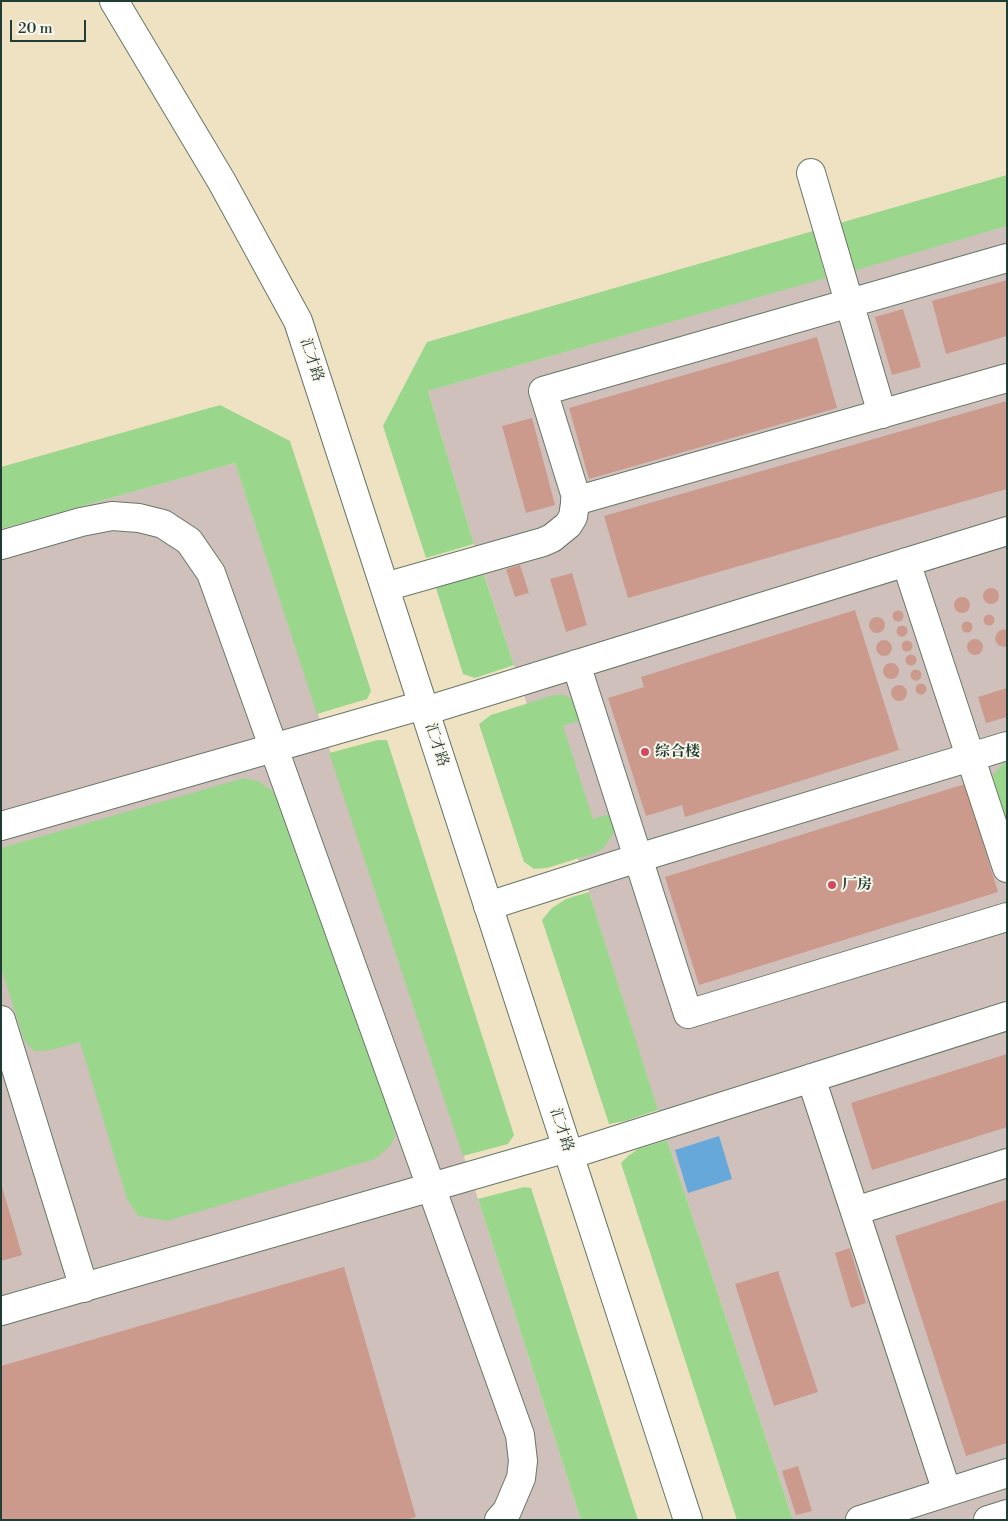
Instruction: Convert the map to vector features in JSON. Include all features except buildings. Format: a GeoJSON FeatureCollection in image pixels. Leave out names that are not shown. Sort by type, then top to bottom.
{"type":"FeatureCollection","features":[{"type":"Feature","properties":{"kind":"main road","name":"汇才路"},"geometry":{"type":"LineString","coordinates":[[114,1],[222,182],[298,321],[688,1520]]}},
{"type":"Feature","properties":{"kind":"main road"},"geometry":{"type":"LineString","coordinates":[[811,173],[882,414]]}},
{"type":"Feature","properties":{"kind":"main road"},"geometry":{"type":"LineString","coordinates":[[385,587],[552,538],[568,525],[573,516],[576,496],[543,391],[1007,258]]}},
{"type":"Feature","properties":{"kind":"main road"},"geometry":{"type":"LineString","coordinates":[[575,501],[1007,378]]}},
{"type":"Feature","properties":{"kind":"main road"},"geometry":{"type":"LineString","coordinates":[[1,545],[81,522],[112,516],[139,518],[163,524],[189,541],[211,573],[520,1435],[523,1461],[521,1478],[507,1511],[499,1520]]}},
{"type":"Feature","properties":{"kind":"main road"},"geometry":{"type":"LineString","coordinates":[[1,826],[576,664],[1007,531]]}},
{"type":"Feature","properties":{"kind":"main road"},"geometry":{"type":"LineString","coordinates":[[906,562],[1007,868]]}},
{"type":"Feature","properties":{"kind":"main road"},"geometry":{"type":"LineString","coordinates":[[576,664],[688,1014],[1007,917]]}},
{"type":"Feature","properties":{"kind":"main road"},"geometry":{"type":"LineString","coordinates":[[488,906],[638,858],[1007,746]]}},
{"type":"Feature","properties":{"kind":"main road"},"geometry":{"type":"LineString","coordinates":[[1,1312],[432,1188],[568,1151],[811,1078],[1007,1016]]}},
{"type":"Feature","properties":{"kind":"main road"},"geometry":{"type":"LineString","coordinates":[[1,1020],[84,1288]]}},
{"type":"Feature","properties":{"kind":"main road"},"geometry":{"type":"LineString","coordinates":[[811,1078],[947,1492]]}},
{"type":"Feature","properties":{"kind":"main road"},"geometry":{"type":"LineString","coordinates":[[855,1212],[1007,1163]]}},
{"type":"Feature","properties":{"kind":"main road"},"geometry":{"type":"LineString","coordinates":[[860,1520],[1007,1473]]}},
{"type":"Feature","properties":{"kind":"main road"},"geometry":{"type":"LineString","coordinates":[[988,1520],[1007,1514]]}},
{"type":"Feature","properties":{"kind":"shaded area"},"geometry":{"type":"Polygon","coordinates":[[[1007,226],[1007,1520],[793,1520],[667,1140],[589,892],[474,544],[428,391],[1007,226]]]}},
{"type":"Feature","properties":{"kind":"shaded area"},"geometry":{"type":"Polygon","coordinates":[[[235,463],[478,1199],[581,1520],[1,1520],[1,529],[235,463]]]}},
{"type":"Feature","properties":{"kind":"green space"},"geometry":{"type":"Polygon","coordinates":[[[1007,175],[1007,226],[853,271],[840,223],[1007,175]]]}},
{"type":"Feature","properties":{"kind":"green space"},"geometry":{"type":"Polygon","coordinates":[[[813,231],[826,278],[428,391],[474,544],[426,558],[383,426],[427,342],[813,231]]]}},
{"type":"Feature","properties":{"kind":"green space"},"geometry":{"type":"Polygon","coordinates":[[[220,405],[290,441],[371,691],[367,699],[317,714],[235,463],[1,529],[1,467],[220,405]]]}},
{"type":"Feature","properties":{"kind":"green space"},"geometry":{"type":"Polygon","coordinates":[[[483,572],[514,665],[475,678],[463,674],[436,588],[483,572]]]}},
{"type":"Feature","properties":{"kind":"green space"},"geometry":{"type":"Polygon","coordinates":[[[554,695],[564,695],[572,699],[577,706],[582,720],[563,726],[593,819],[612,813],[614,832],[604,848],[595,853],[547,868],[534,869],[524,862],[479,724],[491,715],[554,695]]]}},
{"type":"Feature","properties":{"kind":"green space"},"geometry":{"type":"Polygon","coordinates":[[[378,740],[387,740],[514,1135],[508,1144],[463,1156],[329,753],[378,740]]]}},
{"type":"Feature","properties":{"kind":"green space"},"geometry":{"type":"Polygon","coordinates":[[[1007,759],[1007,840],[991,784],[993,775],[1007,759]]]}},
{"type":"Feature","properties":{"kind":"green space"},"geometry":{"type":"Polygon","coordinates":[[[244,778],[258,781],[270,789],[278,799],[392,1116],[395,1137],[390,1146],[375,1159],[167,1221],[138,1216],[127,1199],[80,1042],[47,1051],[34,1051],[24,1040],[1,967],[1,848],[244,778]]]}},
{"type":"Feature","properties":{"kind":"green space"},"geometry":{"type":"Polygon","coordinates":[[[589,892],[658,1110],[625,1121],[609,1124],[542,920],[552,908],[566,899],[589,892]]]}},
{"type":"Feature","properties":{"kind":"green space"},"geometry":{"type":"Polygon","coordinates":[[[667,1140],[793,1520],[737,1520],[621,1163],[638,1149],[667,1140]]]}},
{"type":"Feature","properties":{"kind":"green space"},"geometry":{"type":"Polygon","coordinates":[[[524,1187],[531,1188],[638,1520],[581,1520],[478,1199],[524,1187]]]}},
{"type":"Feature","properties":{"kind":"water"},"geometry":{"type":"Polygon","coordinates":[[[719,1136],[732,1179],[688,1193],[675,1150],[719,1136]]]}},
{"type":"Feature","properties":{"kind":"place","name":"综合楼"},"geometry":{"type":"Point","coordinates":[645,752]}},
{"type":"Feature","properties":{"kind":"place","name":"厂房"},"geometry":{"type":"Point","coordinates":[832,885]}}]}
